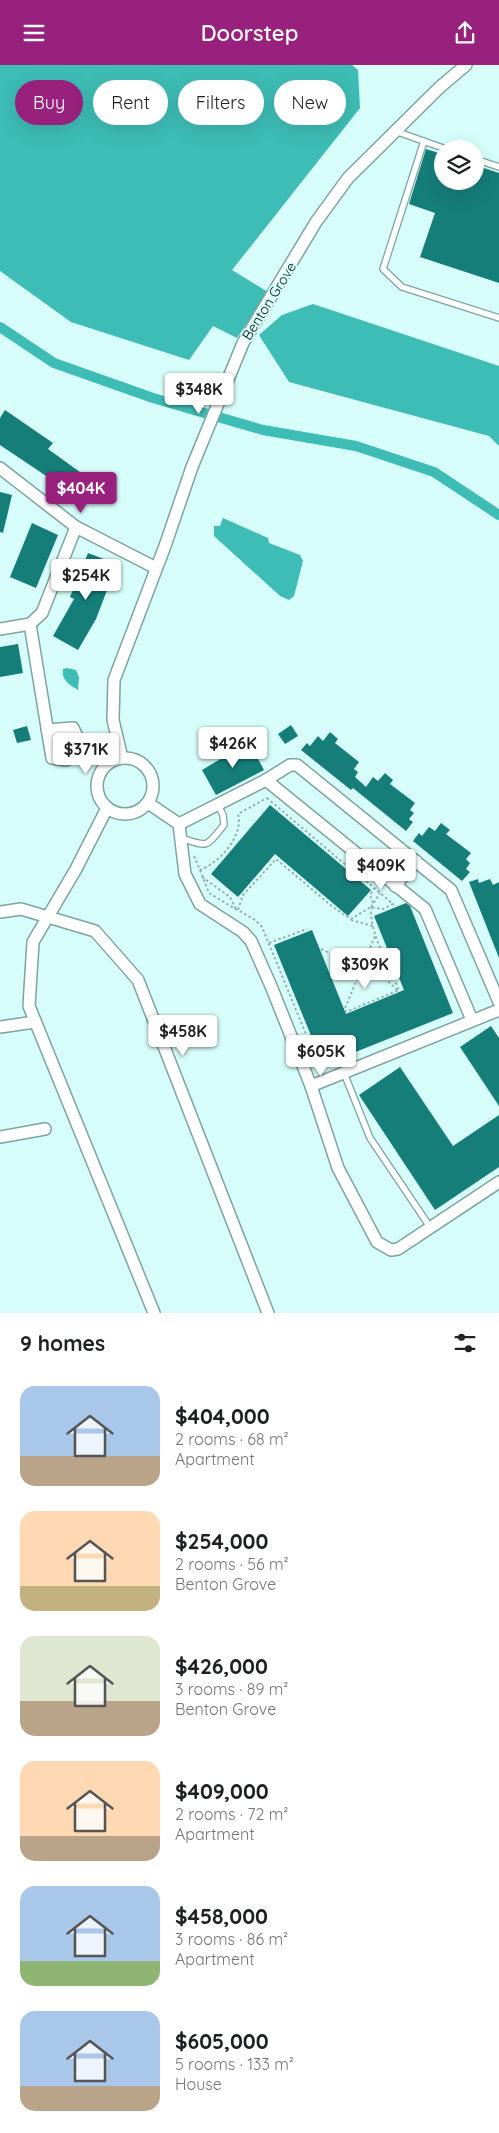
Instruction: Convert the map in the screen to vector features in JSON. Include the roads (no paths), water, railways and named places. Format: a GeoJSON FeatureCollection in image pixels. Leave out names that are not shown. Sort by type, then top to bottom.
{"type":"FeatureCollection","features":[{"type":"Feature","properties":{"kind":"street","name":"Benton Grove"},"geometry":{"type":"LineString","coordinates":[[122,759],[114,720],[114,680],[203,441],[243,343],[316,222],[348,178],[440,87],[466,65]]}},
{"type":"Feature","properties":{"kind":"street"},"geometry":{"type":"LineString","coordinates":[[0,468],[76,527],[156,568]]}},
{"type":"Feature","properties":{"kind":"street"},"geometry":{"type":"LineString","coordinates":[[0,629],[30,624],[42,613],[76,527]]}},
{"type":"Feature","properties":{"kind":"street"},"geometry":{"type":"LineString","coordinates":[[30,624],[46,730]]}},
{"type":"Feature","properties":{"kind":"street"},"geometry":{"type":"LineString","coordinates":[[122,759],[140,762],[152,776],[154,785],[148,803],[142,809],[124,815],[108,808],[101,801],[98,783],[105,767],[122,759]]}},
{"type":"Feature","properties":{"kind":"street"},"geometry":{"type":"LineString","coordinates":[[179,824],[269,783],[290,765],[297,765],[451,890],[499,1001]]}},
{"type":"Feature","properties":{"kind":"street"},"geometry":{"type":"LineString","coordinates":[[269,783],[425,909],[472,1020]]}},
{"type":"Feature","properties":{"kind":"street"},"geometry":{"type":"LineString","coordinates":[[148,803],[179,824],[186,840],[185,874],[200,904],[243,931],[251,941],[311,1086],[338,1168],[377,1242],[391,1250],[398,1249],[499,1182]]}},
{"type":"Feature","properties":{"kind":"street"},"geometry":{"type":"LineString","coordinates":[[108,808],[33,942],[29,1007],[154,1313]]}},
{"type":"Feature","properties":{"kind":"street"},"geometry":{"type":"LineString","coordinates":[[395,886],[416,861]]}},
{"type":"Feature","properties":{"kind":"street"},"geometry":{"type":"LineString","coordinates":[[0,912],[21,909],[95,931],[138,980],[268,1313]]}},
{"type":"Feature","properties":{"kind":"street"},"geometry":{"type":"LineString","coordinates":[[311,1086],[499,1010]]}},
{"type":"Feature","properties":{"kind":"street"},"geometry":{"type":"LineString","coordinates":[[0,1027],[35,1022]]}},
{"type":"Feature","properties":{"kind":"street"},"geometry":{"type":"LineString","coordinates":[[0,1137],[45,1129]]}},
{"type":"Feature","properties":{"kind":"lane"},"geometry":{"type":"LineString","coordinates":[[395,131],[434,145]]}},
{"type":"Feature","properties":{"kind":"lane"},"geometry":{"type":"LineString","coordinates":[[424,141],[383,269],[402,287],[499,318]]}},
{"type":"Feature","properties":{"kind":"lane"},"geometry":{"type":"LineString","coordinates":[[484,162],[499,167]]}},
{"type":"Feature","properties":{"kind":"lane"},"geometry":{"type":"LineString","coordinates":[[186,840],[201,845],[209,844],[224,825],[223,815],[218,805]]}},
{"type":"Feature","properties":{"kind":"lane"},"geometry":{"type":"LineString","coordinates":[[344,1073],[370,1138],[430,1227]]}},
{"type":"Feature","properties":{"kind":"water"},"geometry":{"type":"Polygon","coordinates":[[[0,65],[352,65],[358,70],[360,108],[232,270],[268,292],[237,338],[213,326],[189,360],[71,322],[0,271],[0,65]]]}},
{"type":"Feature","properties":{"kind":"water"},"geometry":{"type":"Polygon","coordinates":[[[313,304],[499,366],[499,446],[489,436],[289,382],[259,335],[282,315],[313,304]]]}},
{"type":"Feature","properties":{"kind":"water"},"geometry":{"type":"Polygon","coordinates":[[[223,518],[268,538],[269,543],[300,555],[303,561],[294,596],[289,600],[280,596],[214,536],[214,526],[220,526],[223,518]]]}},
{"type":"Feature","properties":{"kind":"water"},"geometry":{"type":"Polygon","coordinates":[[[63,669],[76,670],[79,677],[78,690],[69,684],[63,676],[63,669]]]}},
{"type":"Feature","properties":{"kind":"waterway"},"geometry":{"type":"LineString","coordinates":[[0,327],[54,363],[153,398],[263,430],[356,446],[434,472],[499,515]]}}]}
